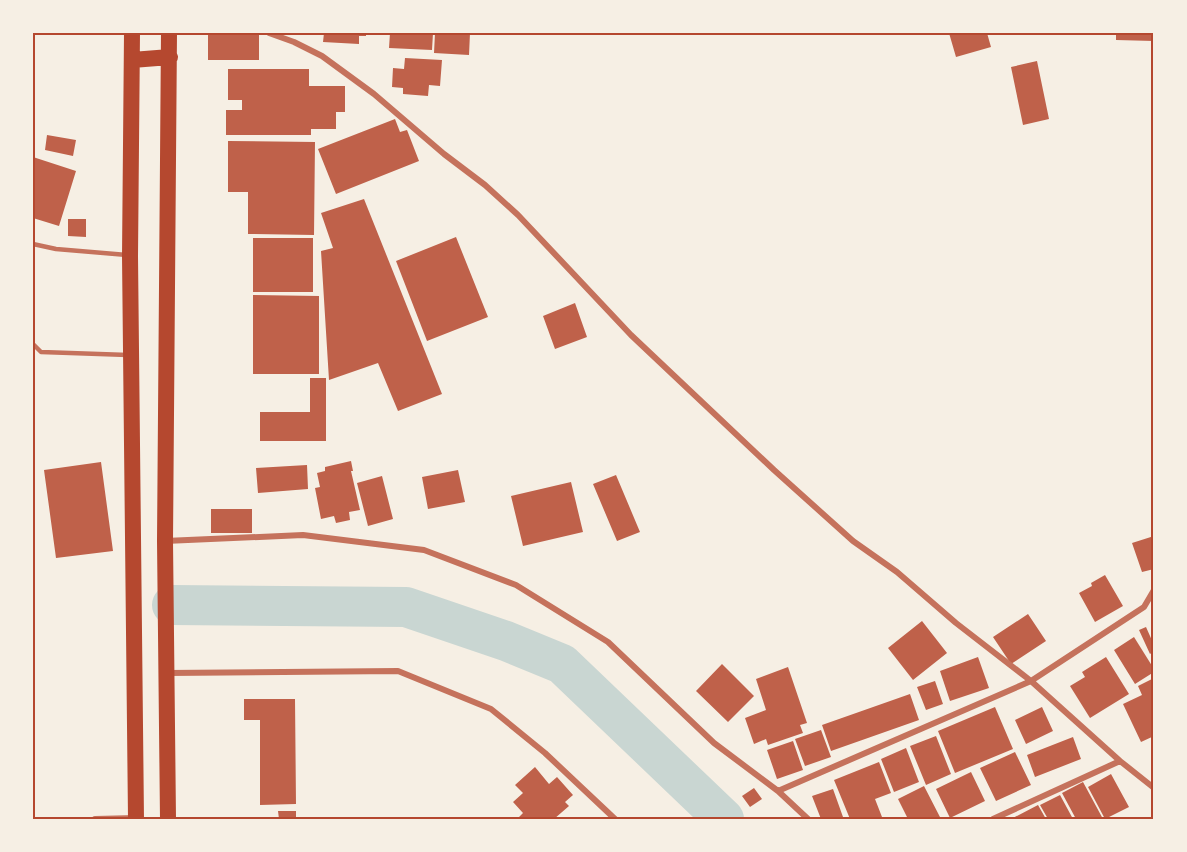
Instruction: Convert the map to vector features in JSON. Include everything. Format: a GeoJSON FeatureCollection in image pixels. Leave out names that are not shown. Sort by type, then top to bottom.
{"type":"FeatureCollection","features":[{"type":"Feature","properties":{"kind":"highway"},"geometry":{"type":"LineString","coordinates":[[132,33],[130,256],[136,818]]}},
{"type":"Feature","properties":{"kind":"highway"},"geometry":{"type":"LineString","coordinates":[[168,819],[165,541],[169,33]]}},
{"type":"Feature","properties":{"kind":"highway"},"geometry":{"type":"LineString","coordinates":[[132,60],[170,57]]}},
{"type":"Feature","properties":{"kind":"street"},"geometry":{"type":"LineString","coordinates":[[269,33],[322,56],[375,94],[444,154],[485,185],[518,215],[631,335],[774,470],[853,541],[897,572],[974,637],[1031,681],[1154,788]]}},
{"type":"Feature","properties":{"kind":"street"},"geometry":{"type":"LineString","coordinates":[[165,541],[303,535],[424,550],[516,585],[609,642],[714,743],[778,791],[808,819]]}},
{"type":"Feature","properties":{"kind":"street"},"geometry":{"type":"LineString","coordinates":[[778,791],[1031,681],[1144,607],[1154,590]]}},
{"type":"Feature","properties":{"kind":"street"},"geometry":{"type":"LineString","coordinates":[[167,673],[398,671],[490,709],[545,753],[615,819]]}},
{"type":"Feature","properties":{"kind":"street"},"geometry":{"type":"LineString","coordinates":[[993,819],[1120,760]]}},
{"type":"Feature","properties":{"kind":"street"},"geometry":{"type":"LineString","coordinates":[[95,819],[136,818]]}},
{"type":"Feature","properties":{"kind":"lane"},"geometry":{"type":"LineString","coordinates":[[33,244],[56,249],[130,256]]}},
{"type":"Feature","properties":{"kind":"lane"},"geometry":{"type":"LineString","coordinates":[[33,344],[41,352],[131,355]]}},
{"type":"Feature","properties":{"kind":"building"},"geometry":{"type":"Polygon","coordinates":[[[259,33],[259,60],[208,60],[208,34],[259,33]]]}},
{"type":"Feature","properties":{"kind":"building"},"geometry":{"type":"Polygon","coordinates":[[[324,33],[366,33],[366,36],[359,36],[359,44],[323,42],[324,33]]]}},
{"type":"Feature","properties":{"kind":"building"},"geometry":{"type":"Polygon","coordinates":[[[390,33],[433,33],[432,50],[389,48],[390,33]]]}},
{"type":"Feature","properties":{"kind":"building"},"geometry":{"type":"Polygon","coordinates":[[[435,33],[470,33],[469,55],[434,53],[435,33]]]}},
{"type":"Feature","properties":{"kind":"building"},"geometry":{"type":"Polygon","coordinates":[[[949,33],[987,33],[991,47],[956,57],[949,33]]]}},
{"type":"Feature","properties":{"kind":"building"},"geometry":{"type":"Polygon","coordinates":[[[1116,33],[1154,33],[1154,41],[1116,40],[1116,33]]]}},
{"type":"Feature","properties":{"kind":"building"},"geometry":{"type":"Polygon","coordinates":[[[405,58],[442,60],[440,86],[429,85],[428,96],[403,94],[403,88],[392,87],[393,68],[404,69],[405,58]]]}},
{"type":"Feature","properties":{"kind":"building"},"geometry":{"type":"Polygon","coordinates":[[[1037,61],[1049,119],[1023,125],[1011,67],[1037,61]]]}},
{"type":"Feature","properties":{"kind":"building"},"geometry":{"type":"Polygon","coordinates":[[[228,69],[309,69],[309,86],[345,86],[345,112],[336,112],[336,129],[311,129],[311,135],[226,135],[226,110],[242,110],[242,100],[228,100],[228,69]]]}},
{"type":"Feature","properties":{"kind":"building"},"geometry":{"type":"Polygon","coordinates":[[[395,119],[400,132],[407,130],[419,161],[336,194],[318,149],[395,119]]]}},
{"type":"Feature","properties":{"kind":"building"},"geometry":{"type":"Polygon","coordinates":[[[47,135],[76,140],[73,156],[45,150],[47,135]]]}},
{"type":"Feature","properties":{"kind":"building"},"geometry":{"type":"Polygon","coordinates":[[[228,141],[315,142],[314,235],[248,234],[248,192],[228,192],[228,141]]]}},
{"type":"Feature","properties":{"kind":"building"},"geometry":{"type":"Polygon","coordinates":[[[33,157],[76,171],[59,226],[33,218],[33,157]]]}},
{"type":"Feature","properties":{"kind":"building"},"geometry":{"type":"Polygon","coordinates":[[[364,199],[442,394],[398,411],[378,363],[329,380],[321,251],[333,248],[321,213],[364,199]]]}},
{"type":"Feature","properties":{"kind":"building"},"geometry":{"type":"Polygon","coordinates":[[[68,219],[86,219],[86,237],[68,236],[68,219]]]}},
{"type":"Feature","properties":{"kind":"building"},"geometry":{"type":"Polygon","coordinates":[[[456,237],[488,317],[427,341],[396,261],[456,237]]]}},
{"type":"Feature","properties":{"kind":"building"},"geometry":{"type":"Polygon","coordinates":[[[253,238],[313,238],[313,292],[253,292],[253,238]]]}},
{"type":"Feature","properties":{"kind":"building"},"geometry":{"type":"Polygon","coordinates":[[[253,295],[319,296],[319,374],[253,374],[253,295]]]}},
{"type":"Feature","properties":{"kind":"building"},"geometry":{"type":"Polygon","coordinates":[[[575,303],[587,337],[555,349],[543,316],[575,303]]]}},
{"type":"Feature","properties":{"kind":"building"},"geometry":{"type":"Polygon","coordinates":[[[310,378],[326,378],[326,441],[260,441],[260,412],[310,412],[310,378]]]}},
{"type":"Feature","properties":{"kind":"building"},"geometry":{"type":"Polygon","coordinates":[[[351,461],[353,471],[351,471],[360,510],[349,512],[350,520],[336,523],[334,516],[321,519],[315,488],[320,487],[317,473],[325,471],[325,467],[351,461]]]}},
{"type":"Feature","properties":{"kind":"building"},"geometry":{"type":"Polygon","coordinates":[[[101,462],[113,551],[56,558],[44,470],[101,462]]]}},
{"type":"Feature","properties":{"kind":"building"},"geometry":{"type":"Polygon","coordinates":[[[307,465],[308,489],[258,493],[256,468],[307,465]]]}},
{"type":"Feature","properties":{"kind":"building"},"geometry":{"type":"Polygon","coordinates":[[[458,470],[465,502],[428,509],[422,477],[458,470]]]}},
{"type":"Feature","properties":{"kind":"building"},"geometry":{"type":"Polygon","coordinates":[[[616,475],[640,532],[617,541],[593,484],[616,475]]]}},
{"type":"Feature","properties":{"kind":"building"},"geometry":{"type":"Polygon","coordinates":[[[382,476],[393,519],[368,526],[357,483],[382,476]]]}},
{"type":"Feature","properties":{"kind":"building"},"geometry":{"type":"Polygon","coordinates":[[[571,482],[583,532],[523,546],[511,496],[571,482]]]}},
{"type":"Feature","properties":{"kind":"building"},"geometry":{"type":"Polygon","coordinates":[[[211,509],[252,509],[252,533],[211,533],[211,509]]]}},
{"type":"Feature","properties":{"kind":"building"},"geometry":{"type":"Polygon","coordinates":[[[1154,536],[1154,569],[1142,572],[1132,543],[1154,536]]]}},
{"type":"Feature","properties":{"kind":"building"},"geometry":{"type":"Polygon","coordinates":[[[1105,575],[1123,606],[1095,622],[1079,593],[1105,575]]]}},
{"type":"Feature","properties":{"kind":"building"},"geometry":{"type":"Polygon","coordinates":[[[1028,614],[1046,641],[1011,664],[993,637],[1028,614]]]}},
{"type":"Feature","properties":{"kind":"building"},"geometry":{"type":"Polygon","coordinates":[[[922,621],[947,653],[913,680],[888,648],[922,621]]]}},
{"type":"Feature","properties":{"kind":"building"},"geometry":{"type":"Polygon","coordinates":[[[1146,627],[1154,645],[1154,651],[1150,654],[1139,630],[1146,627]]]}},
{"type":"Feature","properties":{"kind":"building"},"geometry":{"type":"Polygon","coordinates":[[[1134,637],[1154,669],[1154,672],[1135,684],[1114,650],[1134,637]]]}},
{"type":"Feature","properties":{"kind":"building"},"geometry":{"type":"Polygon","coordinates":[[[978,657],[989,688],[950,701],[940,671],[978,657]]]}},
{"type":"Feature","properties":{"kind":"building"},"geometry":{"type":"Polygon","coordinates":[[[1106,657],[1129,694],[1090,718],[1070,686],[1085,677],[1082,672],[1106,657]]]}},
{"type":"Feature","properties":{"kind":"building"},"geometry":{"type":"Polygon","coordinates":[[[722,664],[754,696],[728,722],[696,691],[722,664]]]}},
{"type":"Feature","properties":{"kind":"building"},"geometry":{"type":"Polygon","coordinates":[[[788,667],[807,723],[800,725],[803,733],[768,745],[766,739],[754,744],[745,718],[766,710],[756,679],[788,667]]]}},
{"type":"Feature","properties":{"kind":"building"},"geometry":{"type":"Polygon","coordinates":[[[1154,678],[1154,736],[1141,742],[1123,704],[1142,695],[1138,686],[1154,678]]]}},
{"type":"Feature","properties":{"kind":"building"},"geometry":{"type":"Polygon","coordinates":[[[935,681],[943,704],[926,710],[917,687],[935,681]]]}},
{"type":"Feature","properties":{"kind":"building"},"geometry":{"type":"Polygon","coordinates":[[[910,694],[919,720],[831,751],[822,725],[910,694]]]}},
{"type":"Feature","properties":{"kind":"building"},"geometry":{"type":"Polygon","coordinates":[[[244,699],[295,699],[296,804],[260,805],[260,720],[244,720],[244,699]]]}},
{"type":"Feature","properties":{"kind":"building"},"geometry":{"type":"Polygon","coordinates":[[[995,707],[1013,749],[955,773],[938,731],[995,707]]]}},
{"type":"Feature","properties":{"kind":"building"},"geometry":{"type":"Polygon","coordinates":[[[1042,707],[1053,731],[1026,744],[1015,720],[1042,707]]]}},
{"type":"Feature","properties":{"kind":"building"},"geometry":{"type":"Polygon","coordinates":[[[821,730],[831,757],[805,766],[795,739],[821,730]]]}},
{"type":"Feature","properties":{"kind":"building"},"geometry":{"type":"Polygon","coordinates":[[[936,736],[951,774],[926,785],[910,746],[936,736]]]}},
{"type":"Feature","properties":{"kind":"building"},"geometry":{"type":"Polygon","coordinates":[[[1073,737],[1081,759],[1035,777],[1027,755],[1073,737]]]}},
{"type":"Feature","properties":{"kind":"building"},"geometry":{"type":"Polygon","coordinates":[[[793,741],[803,770],[777,779],[767,750],[793,741]]]}},
{"type":"Feature","properties":{"kind":"building"},"geometry":{"type":"Polygon","coordinates":[[[906,748],[919,782],[894,792],[881,759],[906,748]]]}},
{"type":"Feature","properties":{"kind":"building"},"geometry":{"type":"Polygon","coordinates":[[[1015,752],[1031,785],[996,801],[980,768],[1015,752]]]}},
{"type":"Feature","properties":{"kind":"building"},"geometry":{"type":"Polygon","coordinates":[[[879,762],[891,793],[875,799],[882,817],[850,819],[834,780],[879,762]]]}},
{"type":"Feature","properties":{"kind":"building"},"geometry":{"type":"Polygon","coordinates":[[[535,767],[549,784],[557,777],[573,795],[565,802],[569,806],[554,819],[517,819],[523,813],[513,802],[523,793],[515,785],[535,767]]]}},
{"type":"Feature","properties":{"kind":"building"},"geometry":{"type":"Polygon","coordinates":[[[971,772],[985,801],[950,818],[936,789],[971,772]]]}},
{"type":"Feature","properties":{"kind":"building"},"geometry":{"type":"Polygon","coordinates":[[[1111,774],[1129,807],[1105,819],[1088,787],[1111,774]]]}},
{"type":"Feature","properties":{"kind":"building"},"geometry":{"type":"Polygon","coordinates":[[[1083,782],[1103,819],[1076,819],[1062,793],[1083,782]]]}},
{"type":"Feature","properties":{"kind":"building"},"geometry":{"type":"Polygon","coordinates":[[[924,786],[941,819],[908,819],[898,799],[924,786]]]}},
{"type":"Feature","properties":{"kind":"building"},"geometry":{"type":"Polygon","coordinates":[[[754,788],[762,799],[750,807],[742,796],[754,788]]]}},
{"type":"Feature","properties":{"kind":"building"},"geometry":{"type":"Polygon","coordinates":[[[833,789],[843,817],[821,819],[812,796],[833,789]]]}},
{"type":"Feature","properties":{"kind":"building"},"geometry":{"type":"Polygon","coordinates":[[[1060,795],[1073,819],[1048,819],[1040,805],[1060,795]]]}},
{"type":"Feature","properties":{"kind":"building"},"geometry":{"type":"Polygon","coordinates":[[[1038,805],[1046,819],[1011,819],[1038,805]]]}},
{"type":"Feature","properties":{"kind":"building"},"geometry":{"type":"Polygon","coordinates":[[[278,811],[296,811],[296,819],[279,819],[278,811]]]}},
{"type":"Feature","properties":{"kind":"waterway"},"geometry":{"type":"LineString","coordinates":[[172,605],[406,607],[506,641],[562,664],[724,819]]}}]}
